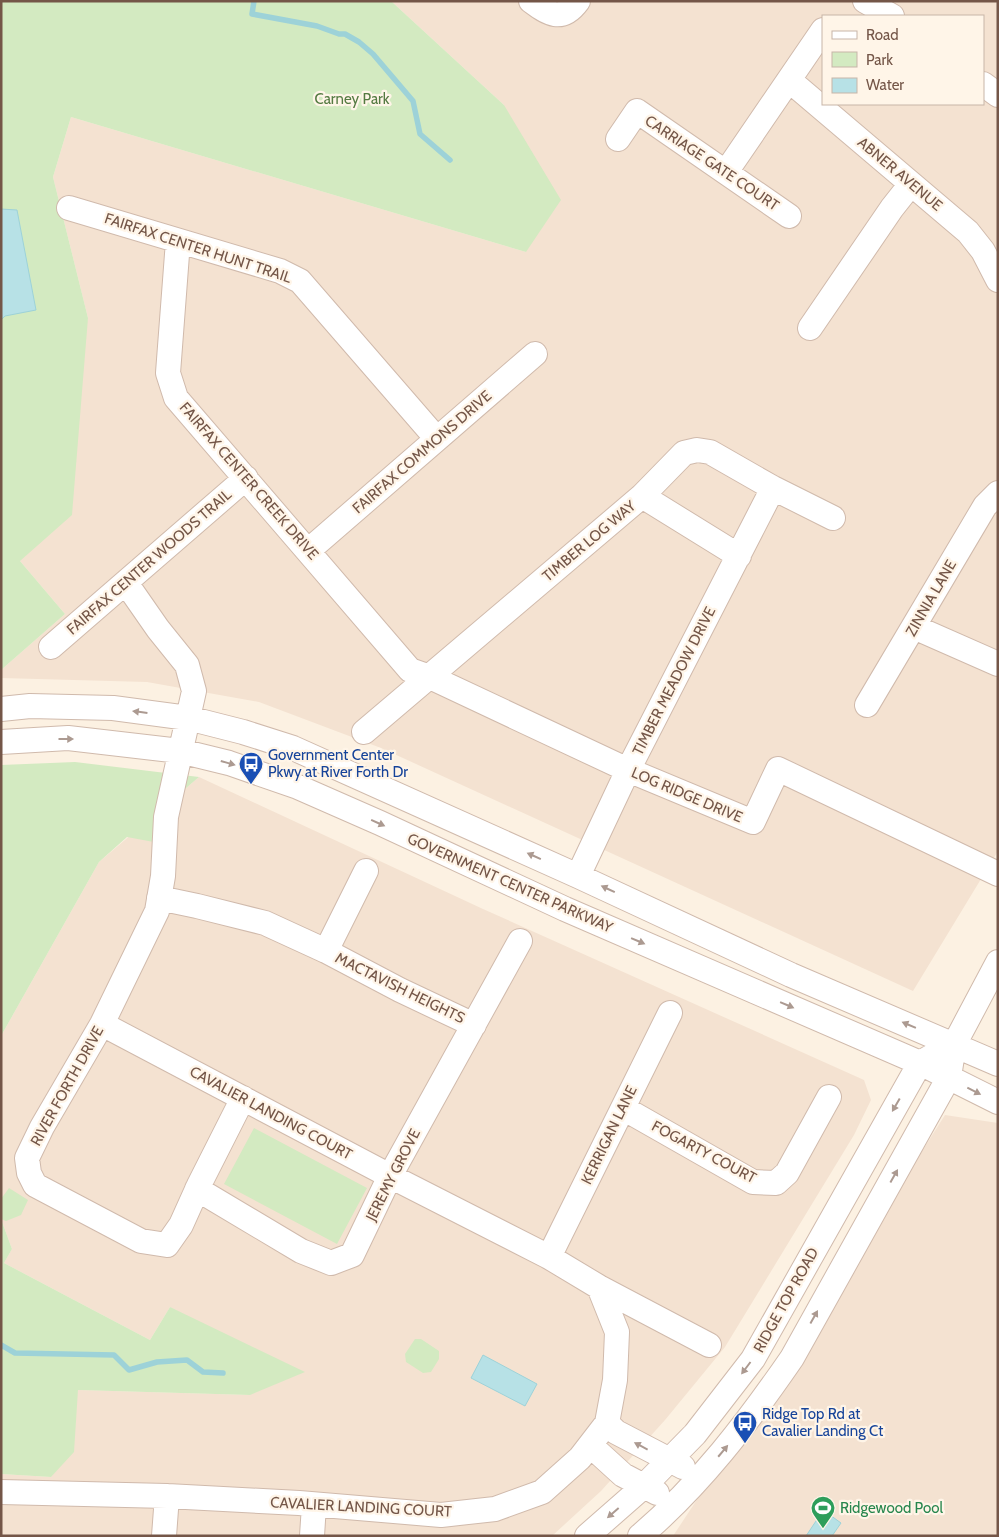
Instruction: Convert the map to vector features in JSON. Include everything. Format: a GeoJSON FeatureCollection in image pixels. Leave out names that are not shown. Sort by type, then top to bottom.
{"type":"FeatureCollection","features":[{"type":"Feature","properties":{"kind":"street"},"geometry":{"type":"LineString","coordinates":[[531,1],[546,12],[561,15],[573,8],[578,1]]}},
{"type":"Feature","properties":{"kind":"street"},"geometry":{"type":"LineString","coordinates":[[865,1],[894,11]]}},
{"type":"Feature","properties":{"kind":"street"},"geometry":{"type":"LineString","coordinates":[[726,172],[822,31]]}},
{"type":"Feature","properties":{"kind":"street","name":"ABNER AVENUE"},"geometry":{"type":"LineString","coordinates":[[789,80],[974,238],[998,280]]}},
{"type":"Feature","properties":{"kind":"street"},"geometry":{"type":"LineString","coordinates":[[984,85],[998,96]]}},
{"type":"Feature","properties":{"kind":"street","name":"CARRIAGE GATE COURT"},"geometry":{"type":"LineString","coordinates":[[618,139],[637,111],[789,216]]}},
{"type":"Feature","properties":{"kind":"street"},"geometry":{"type":"LineString","coordinates":[[810,328],[892,208],[911,184]]}},
{"type":"Feature","properties":{"kind":"street","name":"FAIRFAX CENTER HUNT TRAIL"},"geometry":{"type":"LineString","coordinates":[[69,208],[280,271],[300,281],[437,439]]}},
{"type":"Feature","properties":{"kind":"street","name":"FAIRFAX CENTER CREEK DRIVE"},"geometry":{"type":"LineString","coordinates":[[178,241],[168,373],[176,398],[309,550],[410,670],[430,677]]}},
{"type":"Feature","properties":{"kind":"street","name":"FAIRFAX COMMONS DRIVE"},"geometry":{"type":"LineString","coordinates":[[309,550],[535,354]]}},
{"type":"Feature","properties":{"kind":"street","name":"TIMBER LOG WAY"},"geometry":{"type":"LineString","coordinates":[[364,732],[642,496],[684,453],[697,450],[710,452],[833,518]]}},
{"type":"Feature","properties":{"kind":"street","name":"FAIRFAX CENTER WOODS TRAIL"},"geometry":{"type":"LineString","coordinates":[[51,647],[246,478]]}},
{"type":"Feature","properties":{"kind":"street","name":"TIMBER MEADOW DRIVE"},"geometry":{"type":"LineString","coordinates":[[578,876],[628,770],[774,488]]}},
{"type":"Feature","properties":{"kind":"street","name":"ZINNIA LANE"},"geometry":{"type":"LineString","coordinates":[[867,705],[984,506],[998,493]]}},
{"type":"Feature","properties":{"kind":"street"},"geometry":{"type":"LineString","coordinates":[[642,496],[739,556]]}},
{"type":"Feature","properties":{"kind":"street","name":"RIVER FORTH DRIVE"},"geometry":{"type":"LineString","coordinates":[[126,582],[158,629],[187,665],[194,691],[166,817],[163,876],[157,911],[102,1024],[42,1127],[27,1158],[29,1173],[35,1185],[141,1241],[167,1245],[181,1224],[243,1098]]}},
{"type":"Feature","properties":{"kind":"street"},"geometry":{"type":"LineString","coordinates":[[914,626],[998,664]]}},
{"type":"Feature","properties":{"kind":"street","name":"LOG RIDGE DRIVE"},"geometry":{"type":"LineString","coordinates":[[430,677],[628,770],[754,822],[778,769],[998,874]]}},
{"type":"Feature","properties":{"kind":"street"},"geometry":{"type":"LineString","coordinates":[[1,709],[30,706],[113,708],[188,718],[243,732],[293,748],[578,876],[791,975],[998,1064]]}},
{"type":"Feature","properties":{"kind":"street","name":"GOVERNMENT CENTER PARKWAY"},"geometry":{"type":"LineString","coordinates":[[1,742],[68,738],[180,751],[228,763],[298,788],[380,823],[564,909],[920,1063],[998,1102]]}},
{"type":"Feature","properties":{"kind":"street","name":"MACTAVISH HEIGHTS"},"geometry":{"type":"LineString","coordinates":[[326,951],[366,871]]}},
{"type":"Feature","properties":{"kind":"street","name":"MACTAVISH HEIGHTS"},"geometry":{"type":"LineString","coordinates":[[159,898],[265,923],[326,951],[400,990],[474,1025]]}},
{"type":"Feature","properties":{"kind":"street","name":"JEREMY GROVE"},"geometry":{"type":"LineString","coordinates":[[197,1189],[301,1251],[332,1263],[352,1256],[390,1176],[520,941]]}},
{"type":"Feature","properties":{"kind":"street"},"geometry":{"type":"LineString","coordinates":[[640,1536],[661,1518],[721,1454],[792,1358],[949,1077],[954,1045],[998,962]]}},
{"type":"Feature","properties":{"kind":"street","name":"KERRIGAN LANE"},"geometry":{"type":"LineString","coordinates":[[548,1257],[670,1013]]}},
{"type":"Feature","properties":{"kind":"street","name":"CAVALIER LANDING COURT"},"geometry":{"type":"LineString","coordinates":[[102,1024],[548,1257],[599,1287],[709,1345]]}},
{"type":"Feature","properties":{"kind":"street"},"geometry":{"type":"LineString","coordinates":[[920,1063],[954,1045]]}},
{"type":"Feature","properties":{"kind":"street","name":"RIDGE TOP ROAD"},"geometry":{"type":"LineString","coordinates":[[587,1536],[644,1486],[696,1434],[753,1359],[920,1063]]}},
{"type":"Feature","properties":{"kind":"street","name":"FOGARTY COURT"},"geometry":{"type":"LineString","coordinates":[[623,1108],[753,1182],[776,1183],[788,1173],[829,1097]]}},
{"type":"Feature","properties":{"kind":"street","name":"CAVALIER LANDING COURT"},"geometry":{"type":"LineString","coordinates":[[1,1492],[167,1496],[441,1515],[495,1510],[542,1492],[580,1458],[606,1422],[615,1380],[617,1332],[599,1287]]}},
{"type":"Feature","properties":{"kind":"street"},"geometry":{"type":"LineString","coordinates":[[606,1422],[616,1432],[700,1476]]}},
{"type":"Feature","properties":{"kind":"street"},"geometry":{"type":"LineString","coordinates":[[590,1445],[623,1475],[675,1503]]}},
{"type":"Feature","properties":{"kind":"street"},"geometry":{"type":"LineString","coordinates":[[164,1536],[167,1496]]}},
{"type":"Feature","properties":{"kind":"street"},"geometry":{"type":"LineString","coordinates":[[312,1536],[314,1505]]}},
{"type":"Feature","properties":{"kind":"shaded area"},"geometry":{"type":"Polygon","coordinates":[[[391,1],[998,1],[998,851],[913,991],[381,748],[259,702],[147,682],[1,678],[1,670],[65,614],[20,561],[88,318],[53,177],[71,117],[526,252],[504,105],[391,1]]]}},
{"type":"Feature","properties":{"kind":"shaded area"},"geometry":{"type":"Polygon","coordinates":[[[199,777],[483,909],[864,1080],[871,1100],[854,1135],[725,1347],[665,1420],[601,1491],[552,1536],[1,1536],[1,1474],[51,1477],[78,1390],[250,1395],[170,1307],[150,1340],[4,1263],[12,1249],[1,1219],[1,1036],[99,862],[199,777]]]}},
{"type":"Feature","properties":{"kind":"shaded area"},"geometry":{"type":"Polygon","coordinates":[[[945,1115],[998,1123],[998,1536],[673,1536],[801,1342],[945,1115]]]}},
{"type":"Feature","properties":{"kind":"green space","name":"Carney Park"},"geometry":{"type":"Polygon","coordinates":[[[1,1],[391,1],[504,105],[561,200],[526,252],[71,117],[53,177],[88,318],[72,515],[20,561],[65,614],[1,670],[1,1]]]}},
{"type":"Feature","properties":{"kind":"green space"},"geometry":{"type":"Polygon","coordinates":[[[75,762],[199,777],[165,806],[159,843],[127,837],[99,862],[1,1036],[1,765],[75,762]]]}},
{"type":"Feature","properties":{"kind":"green space"},"geometry":{"type":"Polygon","coordinates":[[[254,1128],[367,1188],[337,1244],[224,1184],[254,1128]]]}},
{"type":"Feature","properties":{"kind":"green space"},"geometry":{"type":"Polygon","coordinates":[[[9,1188],[28,1200],[21,1215],[6,1221],[1,1219],[1,1199],[9,1188]]]}},
{"type":"Feature","properties":{"kind":"green space"},"geometry":{"type":"Polygon","coordinates":[[[1,1219],[12,1249],[4,1263],[150,1340],[170,1307],[305,1372],[250,1395],[78,1390],[74,1452],[51,1477],[1,1474],[1,1219]]]}},
{"type":"Feature","properties":{"kind":"green space"},"geometry":{"type":"Polygon","coordinates":[[[415,1339],[421,1339],[439,1351],[439,1359],[431,1372],[423,1373],[406,1362],[405,1354],[415,1339]]]}},
{"type":"Feature","properties":{"kind":"water"},"geometry":{"type":"Polygon","coordinates":[[[1,209],[17,210],[36,310],[5,316],[1,320],[1,209]]]}},
{"type":"Feature","properties":{"kind":"water"},"geometry":{"type":"Polygon","coordinates":[[[483,1355],[537,1384],[525,1406],[471,1378],[483,1355]]]}},
{"type":"Feature","properties":{"kind":"water","name":"Ridgewood Pool"},"geometry":{"type":"Polygon","coordinates":[[[820,1515],[827,1519],[830,1515],[841,1523],[832,1536],[806,1536],[820,1515]]]}},
{"type":"Feature","properties":{"kind":"waterway"},"geometry":{"type":"LineString","coordinates":[[254,1],[252,14],[317,26],[339,34],[345,34],[359,42],[373,54],[413,101],[420,134],[450,160]]}},
{"type":"Feature","properties":{"kind":"waterway"},"geometry":{"type":"LineString","coordinates":[[1,1345],[15,1353],[114,1355],[129,1370],[157,1362],[187,1360],[203,1372],[223,1373]]}},
{"type":"Feature","properties":{"kind":"place","name":"Government Center Pkwy at River Forth Dr"},"geometry":{"type":"Point","coordinates":[251,785]}},
{"type":"Feature","properties":{"kind":"place","name":"Ridge Top Rd at Cavalier Landing Ct"},"geometry":{"type":"Point","coordinates":[745,1444]}},
{"type":"Feature","properties":{"kind":"place","name":"Ridgewood Pool"},"geometry":{"type":"Point","coordinates":[823,1529]}}]}
